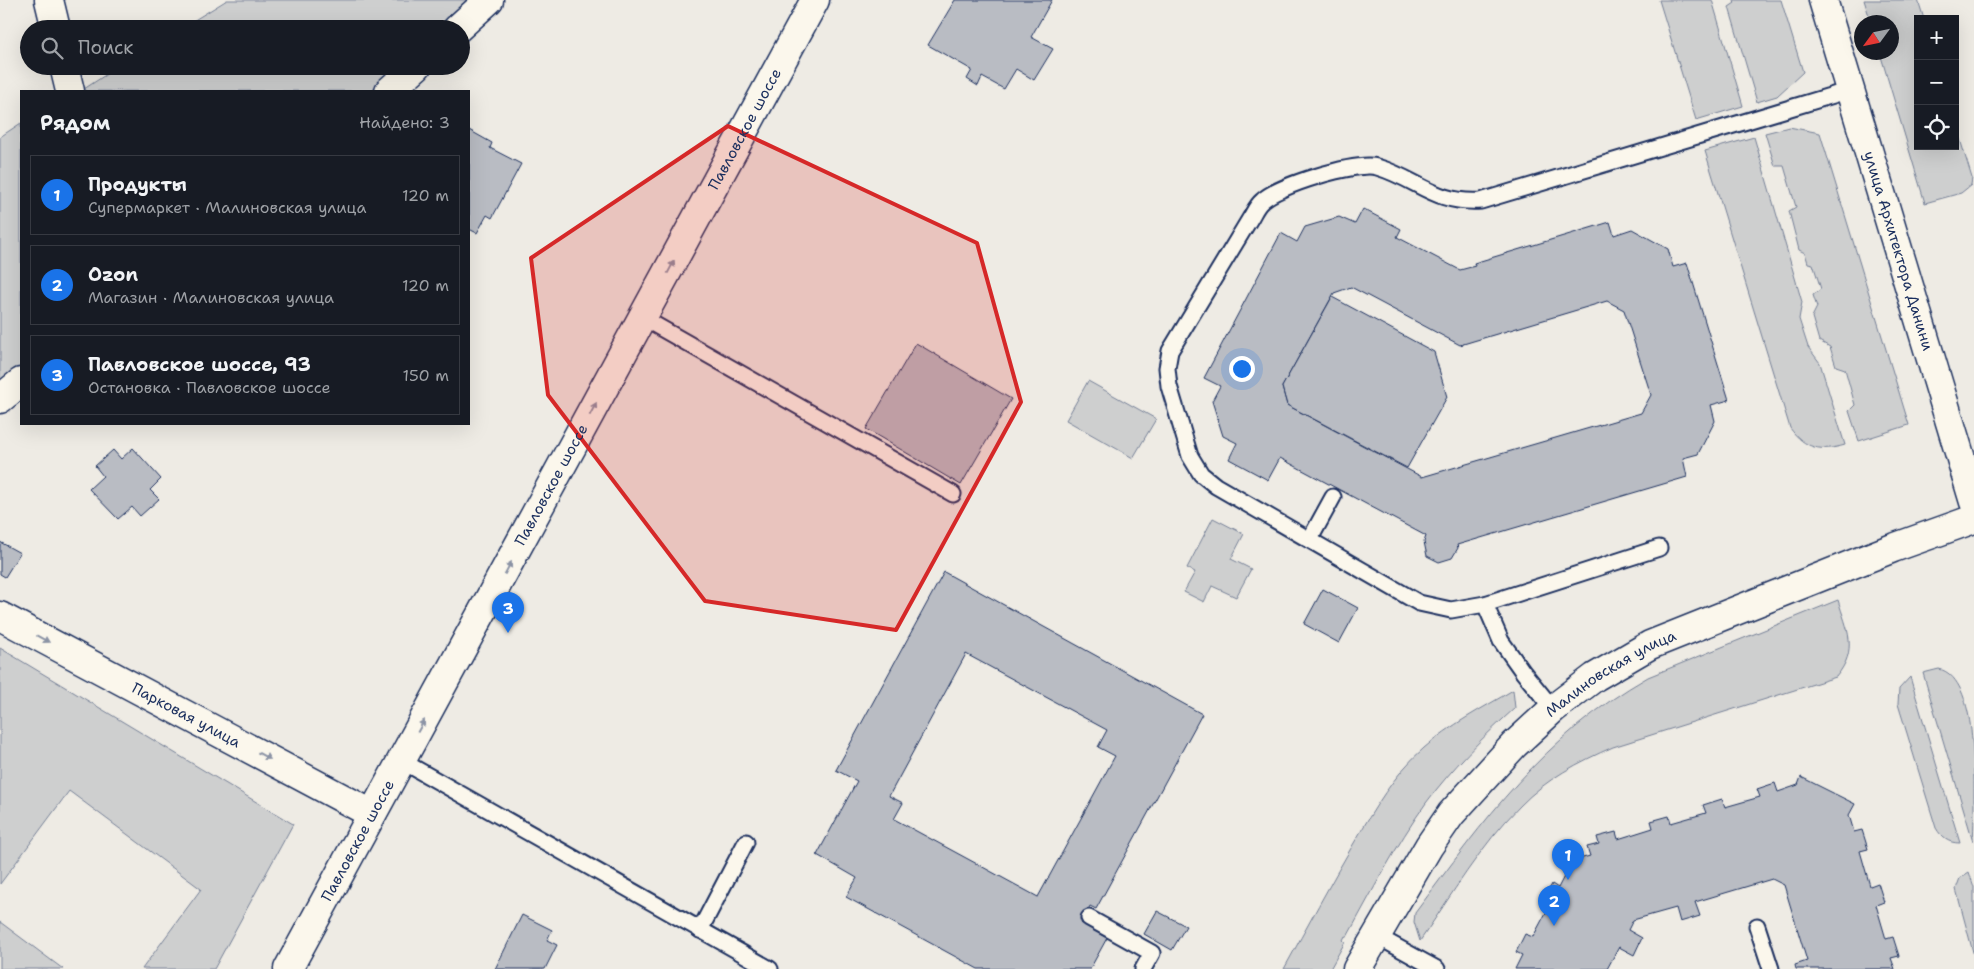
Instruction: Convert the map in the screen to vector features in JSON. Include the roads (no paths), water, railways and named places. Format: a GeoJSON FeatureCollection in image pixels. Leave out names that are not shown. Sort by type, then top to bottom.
{"type":"FeatureCollection","features":[{"type":"Feature","properties":{"kind":"main road"},"geometry":{"type":"LineString","coordinates":[[49,0],[54,20]]}},
{"type":"Feature","properties":{"kind":"main road"},"geometry":{"type":"LineString","coordinates":[[467,20],[489,0]]}},
{"type":"Feature","properties":{"kind":"main road","name":"Павловское шоссе"},"geometry":{"type":"LineString","coordinates":[[288,969],[815,0]]}},
{"type":"Feature","properties":{"kind":"main road","name":"улица Архитектора Данини"},"geometry":{"type":"LineString","coordinates":[[1823,0],[1974,502]]}},
{"type":"Feature","properties":{"kind":"main road"},"geometry":{"type":"LineString","coordinates":[[66,75],[70,90]]}},
{"type":"Feature","properties":{"kind":"main road"},"geometry":{"type":"LineString","coordinates":[[391,90],[407,75]]}},
{"type":"Feature","properties":{"kind":"main road"},"geometry":{"type":"LineString","coordinates":[[0,399],[20,383]]}},
{"type":"Feature","properties":{"kind":"main road","name":"Малиновская улица"},"geometry":{"type":"LineString","coordinates":[[1357,969],[1375,935],[1429,846],[1451,814],[1514,745],[1553,708],[1595,677],[1650,645],[1884,551],[1974,519]]}},
{"type":"Feature","properties":{"kind":"main road","name":"Парковая улица"},"geometry":{"type":"LineString","coordinates":[[0,616],[372,814]]}},
{"type":"Feature","properties":{"kind":"lane"},"geometry":{"type":"LineString","coordinates":[[1659,548],[1484,604],[1451,610],[1419,603],[1216,486],[1201,474],[1190,456],[1169,386],[1167,368],[1170,352],[1262,201],[1280,189],[1351,167],[1374,166],[1396,173],[1440,197],[1460,202],[1480,201],[1850,90]]}},
{"type":"Feature","properties":{"kind":"lane"},"geometry":{"type":"LineString","coordinates":[[642,318],[953,494]]}},
{"type":"Feature","properties":{"kind":"lane"},"geometry":{"type":"LineString","coordinates":[[1310,539],[1333,497]]}},
{"type":"Feature","properties":{"kind":"lane"},"geometry":{"type":"LineString","coordinates":[[1484,604],[1501,641],[1523,672],[1553,708]]}},
{"type":"Feature","properties":{"kind":"lane"},"geometry":{"type":"LineString","coordinates":[[402,761],[770,969]]}},
{"type":"Feature","properties":{"kind":"lane"},"geometry":{"type":"LineString","coordinates":[[700,930],[746,842]]}},
{"type":"Feature","properties":{"kind":"lane"},"geometry":{"type":"LineString","coordinates":[[1089,918],[1152,953],[1143,969]]}},
{"type":"Feature","properties":{"kind":"lane"},"geometry":{"type":"LineString","coordinates":[[1757,926],[1771,969]]}},
{"type":"Feature","properties":{"kind":"lane"},"geometry":{"type":"LineString","coordinates":[[1375,935],[1437,969]]}},
{"type":"Feature","properties":{"kind":"place","name":"Павловское шоссе, 93"},"geometry":{"type":"Point","coordinates":[508,633]}},
{"type":"Feature","properties":{"kind":"place","name":"Продукты"},"geometry":{"type":"Point","coordinates":[1568,880]}},
{"type":"Feature","properties":{"kind":"place","name":"Ozon"},"geometry":{"type":"Point","coordinates":[1554,926]}}]}
